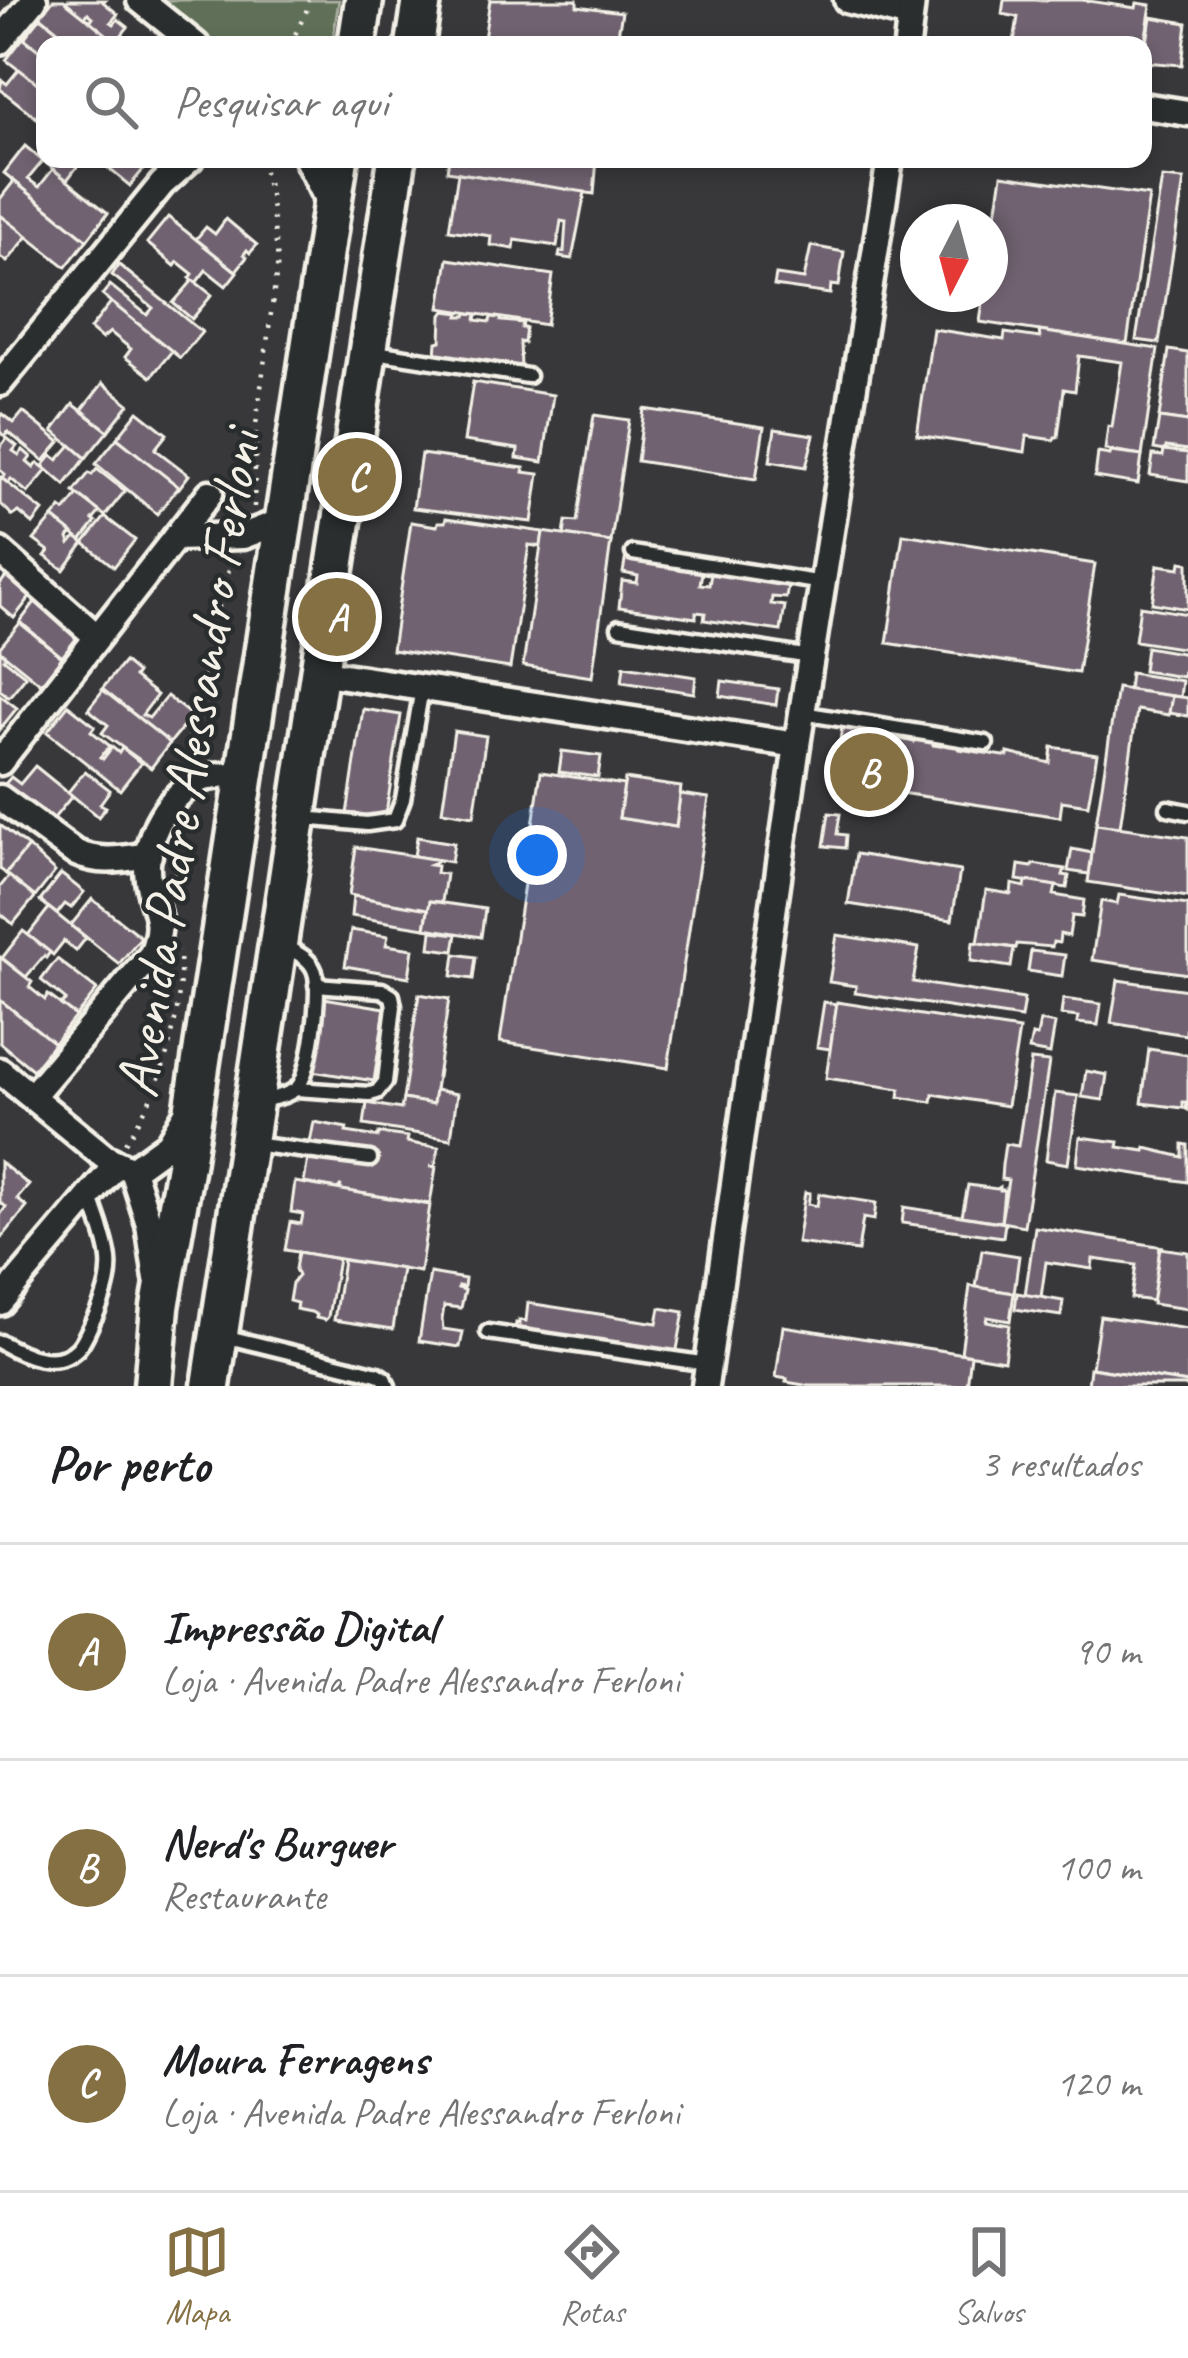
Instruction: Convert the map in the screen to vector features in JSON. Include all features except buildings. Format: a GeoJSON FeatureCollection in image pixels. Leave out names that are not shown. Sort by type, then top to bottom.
{"type":"FeatureCollection","features":[{"type":"Feature","properties":{"kind":"main road"},"geometry":{"type":"LineString","coordinates":[[358,36],[364,0]]}},
{"type":"Feature","properties":{"kind":"main road"},"geometry":{"type":"LineString","coordinates":[[416,36],[422,0]]}},
{"type":"Feature","properties":{"kind":"main road","name":"Avenida Padre Alessandro Ferloni"},"geometry":{"type":"LineString","coordinates":[[153,1386],[160,1307],[338,168]]}},
{"type":"Feature","properties":{"kind":"main road","name":"Avenida Padre Alessandro Ferloni"},"geometry":{"type":"LineString","coordinates":[[213,1386],[396,168]]}},
{"type":"Feature","properties":{"kind":"main road"},"geometry":{"type":"LineString","coordinates":[[285,506],[316,509],[345,500]]}},
{"type":"Feature","properties":{"kind":"main road"},"geometry":{"type":"LineString","coordinates":[[277,563],[294,554],[310,553],[336,566]]}},
{"type":"Feature","properties":{"kind":"main road"},"geometry":{"type":"LineString","coordinates":[[185,1166],[206,1190],[229,1190],[242,1181]]}},
{"type":"Feature","properties":{"kind":"street"},"geometry":{"type":"LineString","coordinates":[[0,41],[34,0]]}},
{"type":"Feature","properties":{"kind":"street"},"geometry":{"type":"LineString","coordinates":[[140,0],[185,36]]}},
{"type":"Feature","properties":{"kind":"street"},"geometry":{"type":"LineString","coordinates":[[847,0],[911,8]]}},
{"type":"Feature","properties":{"kind":"street"},"geometry":{"type":"LineString","coordinates":[[1152,107],[1188,113]]}},
{"type":"Feature","properties":{"kind":"street"},"geometry":{"type":"LineString","coordinates":[[0,383],[180,168]]}},
{"type":"Feature","properties":{"kind":"street"},"geometry":{"type":"LineString","coordinates":[[312,168],[331,207]]}},
{"type":"Feature","properties":{"kind":"street"},"geometry":{"type":"LineString","coordinates":[[706,1375],[797,745],[889,168]]}},
{"type":"Feature","properties":{"kind":"street"},"geometry":{"type":"LineString","coordinates":[[0,762],[210,493]]}},
{"type":"Feature","properties":{"kind":"street"},"geometry":{"type":"LineString","coordinates":[[175,538],[243,536],[285,506]]}},
{"type":"Feature","properties":{"kind":"street"},"geometry":{"type":"LineString","coordinates":[[0,551],[97,637]]}},
{"type":"Feature","properties":{"kind":"street"},"geometry":{"type":"LineString","coordinates":[[318,672],[797,745]]}},
{"type":"Feature","properties":{"kind":"street"},"geometry":{"type":"LineString","coordinates":[[32,1096],[152,954],[160,932],[148,880],[160,852],[154,826],[198,780],[244,775]]}},
{"type":"Feature","properties":{"kind":"street"},"geometry":{"type":"LineString","coordinates":[[0,798],[88,858],[100,861],[160,852]]}},
{"type":"Feature","properties":{"kind":"street"},"geometry":{"type":"LineString","coordinates":[[0,1071],[118,1164],[148,1224],[160,1307]]}},
{"type":"Feature","properties":{"kind":"street"},"geometry":{"type":"LineString","coordinates":[[0,1302],[118,1164],[168,1144],[196,1096]]}},
{"type":"Feature","properties":{"kind":"lane"},"geometry":{"type":"LineString","coordinates":[[368,351],[528,376]]}},
{"type":"Feature","properties":{"kind":"lane"},"geometry":{"type":"LineString","coordinates":[[633,553],[823,583]]}},
{"type":"Feature","properties":{"kind":"lane"},"geometry":{"type":"LineString","coordinates":[[619,627],[811,657]]}},
{"type":"Feature","properties":{"kind":"lane"},"geometry":{"type":"LineString","coordinates":[[297,818],[367,824],[395,820],[403,799],[422,688]]}},
{"type":"Feature","properties":{"kind":"lane"},"geometry":{"type":"LineString","coordinates":[[802,713],[986,743]]}},
{"type":"Feature","properties":{"kind":"lane"},"geometry":{"type":"LineString","coordinates":[[1168,808],[1188,812]]}},
{"type":"Feature","properties":{"kind":"lane"},"geometry":{"type":"LineString","coordinates":[[278,942],[309,960],[316,975],[309,1063],[296,1089]]}},
{"type":"Feature","properties":{"kind":"lane"},"geometry":{"type":"LineString","coordinates":[[254,1103],[296,1089],[370,1094],[382,1088],[392,996],[382,990],[316,985]]}},
{"type":"Feature","properties":{"kind":"lane"},"geometry":{"type":"LineString","coordinates":[[248,1144],[370,1160]]}},
{"type":"Feature","properties":{"kind":"lane"},"geometry":{"type":"LineString","coordinates":[[0,1342],[20,1353],[57,1360],[82,1341],[104,1299],[109,1272],[90,1196]]}},
{"type":"Feature","properties":{"kind":"lane"},"geometry":{"type":"LineString","coordinates":[[488,1332],[706,1375]]}},
{"type":"Feature","properties":{"kind":"lane"},"geometry":{"type":"LineString","coordinates":[[219,1335],[378,1374],[388,1386]]}},
{"type":"Feature","properties":{"kind":"path"},"geometry":{"type":"LineString","coordinates":[[294,36],[308,0]]}},
{"type":"Feature","properties":{"kind":"path"},"geometry":{"type":"LineString","coordinates":[[175,801],[226,580],[254,508],[256,425],[278,261],[264,168]]}},
{"type":"Feature","properties":{"kind":"path"},"geometry":{"type":"LineString","coordinates":[[160,852],[178,904]]}},
{"type":"Feature","properties":{"kind":"path"},"geometry":{"type":"LineString","coordinates":[[118,1164],[159,1080],[172,1030],[180,949]]}},
{"type":"Feature","properties":{"kind":"green space"},"geometry":{"type":"Polygon","coordinates":[[[160,0],[339,0],[333,36],[204,36],[160,0]]]}},
{"type":"Feature","properties":{"kind":"place","name":"Moura Ferragens"},"geometry":{"type":"Point","coordinates":[357,477]}},
{"type":"Feature","properties":{"kind":"place","name":"Impressão Digital"},"geometry":{"type":"Point","coordinates":[337,617]}},
{"type":"Feature","properties":{"kind":"place","name":"Nerd's Burguer"},"geometry":{"type":"Point","coordinates":[869,772]}}]}
